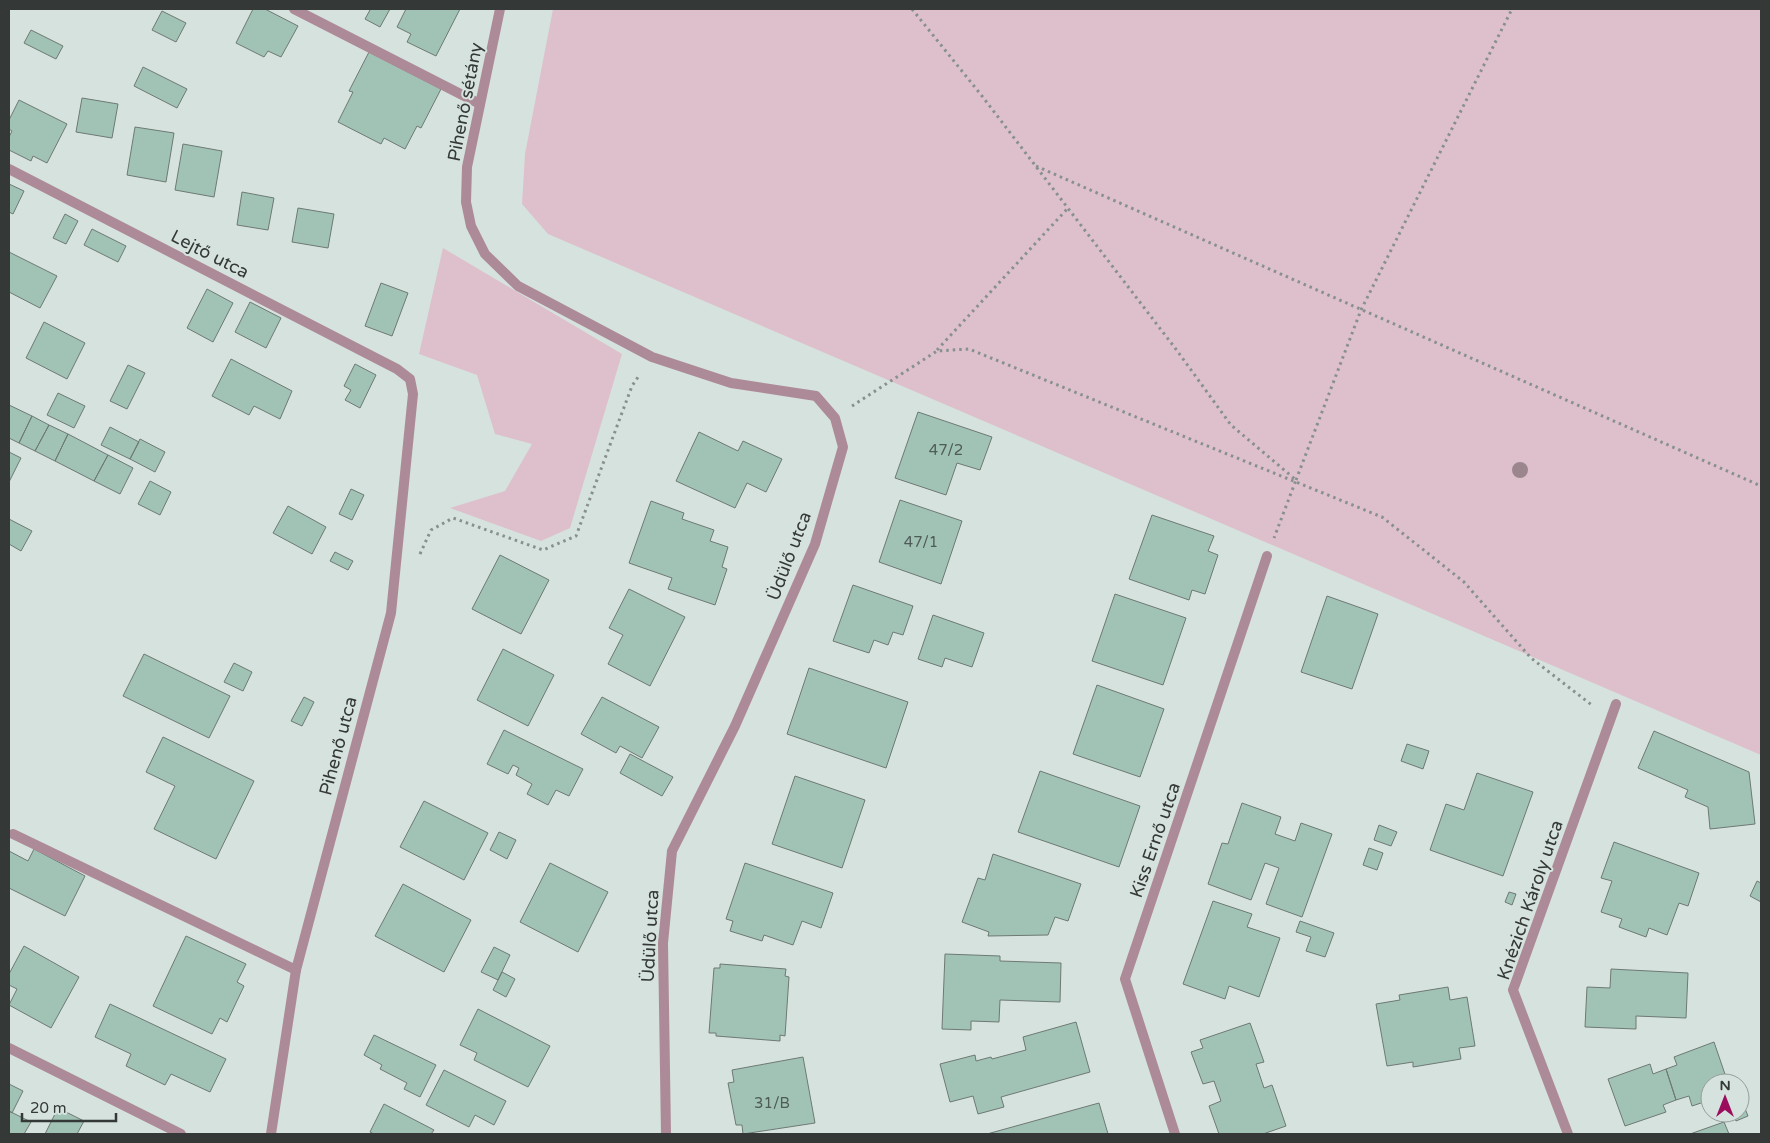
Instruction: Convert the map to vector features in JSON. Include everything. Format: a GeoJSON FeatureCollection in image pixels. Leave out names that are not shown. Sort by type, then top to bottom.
{"type":"FeatureCollection","features":[{"type":"Feature","properties":{"kind":"street"},"geometry":{"type":"LineString","coordinates":[[294,9],[480,104]]}},
{"type":"Feature","properties":{"kind":"street","name":"Pihenő sétány"},"geometry":{"type":"LineString","coordinates":[[466,202],[467,167],[500,9]]}},
{"type":"Feature","properties":{"kind":"street","name":"Lejtő utca"},"geometry":{"type":"LineString","coordinates":[[9,169],[397,369]]}},
{"type":"Feature","properties":{"kind":"street","name":"Üdülő utca"},"geometry":{"type":"LineString","coordinates":[[466,202],[471,226],[485,254],[518,286],[652,357],[731,383],[816,396],[835,418],[843,447],[815,544],[736,726],[672,851],[663,943],[666,1134]]}},
{"type":"Feature","properties":{"kind":"street","name":"Pihenő utca"},"geometry":{"type":"LineString","coordinates":[[271,1134],[296,970],[391,613],[413,394],[410,379],[397,369]]}},
{"type":"Feature","properties":{"kind":"street","name":"Kiss Ernő utca"},"geometry":{"type":"LineString","coordinates":[[1175,1134],[1125,979],[1268,556]]}},
{"type":"Feature","properties":{"kind":"street","name":"Knézich Károly utca"},"geometry":{"type":"LineString","coordinates":[[1568,1134],[1513,990],[1616,704]]}},
{"type":"Feature","properties":{"kind":"street"},"geometry":{"type":"LineString","coordinates":[[13,834],[296,970]]}},
{"type":"Feature","properties":{"kind":"street"},"geometry":{"type":"LineString","coordinates":[[9,1048],[181,1134]]}},
{"type":"Feature","properties":{"kind":"path"},"geometry":{"type":"LineString","coordinates":[[912,9],[1036,166],[1175,348],[1231,425],[1296,480]]}},
{"type":"Feature","properties":{"kind":"path"},"geometry":{"type":"LineString","coordinates":[[1268,556],[1361,310],[1512,9]]}},
{"type":"Feature","properties":{"kind":"path"},"geometry":{"type":"LineString","coordinates":[[1036,166],[1761,486]]}},
{"type":"Feature","properties":{"kind":"path"},"geometry":{"type":"LineString","coordinates":[[835,418],[937,351],[1068,208]]}},
{"type":"Feature","properties":{"kind":"path"},"geometry":{"type":"LineString","coordinates":[[937,351],[969,349],[1296,480],[1382,517],[1464,582],[1531,658],[1611,720]]}},
{"type":"Feature","properties":{"kind":"path"},"geometry":{"type":"LineString","coordinates":[[419,555],[431,530],[453,518],[543,550],[576,536],[632,386],[652,357]]}},
{"type":"Feature","properties":{"kind":"shaded area"},"geometry":{"type":"Polygon","coordinates":[[[553,9],[1761,9],[1761,755],[548,234],[522,204],[525,154],[553,9]]]}},
{"type":"Feature","properties":{"kind":"shaded area"},"geometry":{"type":"Polygon","coordinates":[[[443,248],[622,354],[570,528],[541,541],[450,508],[505,491],[532,444],[495,434],[477,375],[419,354],[443,248]]]}},
{"type":"Feature","properties":{"kind":"building"},"geometry":{"type":"Polygon","coordinates":[[[253,9],[265,9],[298,26],[281,57],[268,51],[264,57],[236,43],[253,9]]]}},
{"type":"Feature","properties":{"kind":"building"},"geometry":{"type":"Polygon","coordinates":[[[367,9],[390,9],[380,27],[365,19],[370,10],[367,9]]]}},
{"type":"Feature","properties":{"kind":"building"},"geometry":{"type":"Polygon","coordinates":[[[406,9],[460,9],[436,56],[407,42],[411,34],[397,27],[406,9]]]}},
{"type":"Feature","properties":{"kind":"building"},"geometry":{"type":"Polygon","coordinates":[[[162,11],[186,23],[176,42],[152,30],[162,11]]]}},
{"type":"Feature","properties":{"kind":"building"},"geometry":{"type":"Polygon","coordinates":[[[31,30],[63,46],[56,59],[24,43],[31,30]]]}},
{"type":"Feature","properties":{"kind":"building"},"geometry":{"type":"Polygon","coordinates":[[[369,52],[441,89],[421,128],[417,126],[405,149],[384,138],[381,144],[338,122],[353,92],[349,91],[369,52]]]}},
{"type":"Feature","properties":{"kind":"building"},"geometry":{"type":"Polygon","coordinates":[[[143,67],[187,89],[177,108],[134,86],[143,67]]]}},
{"type":"Feature","properties":{"kind":"building"},"geometry":{"type":"Polygon","coordinates":[[[82,98],[118,104],[112,138],[76,132],[82,98]]]}},
{"type":"Feature","properties":{"kind":"building"},"geometry":{"type":"Polygon","coordinates":[[[19,100],[67,124],[47,163],[33,156],[31,161],[9,150],[9,137],[12,131],[9,129],[9,120],[19,100]]]}},
{"type":"Feature","properties":{"kind":"building"},"geometry":{"type":"Polygon","coordinates":[[[135,127],[174,133],[166,182],[127,175],[135,127]]]}},
{"type":"Feature","properties":{"kind":"building"},"geometry":{"type":"Polygon","coordinates":[[[183,144],[222,151],[214,197],[175,190],[183,144]]]}},
{"type":"Feature","properties":{"kind":"building"},"geometry":{"type":"Polygon","coordinates":[[[9,184],[24,191],[13,214],[9,212],[9,184]]]}},
{"type":"Feature","properties":{"kind":"building"},"geometry":{"type":"Polygon","coordinates":[[[242,192],[274,198],[268,230],[237,225],[242,192]]]}},
{"type":"Feature","properties":{"kind":"building"},"geometry":{"type":"Polygon","coordinates":[[[298,208],[334,214],[328,248],[292,242],[298,208]]]}},
{"type":"Feature","properties":{"kind":"building"},"geometry":{"type":"Polygon","coordinates":[[[65,214],[78,221],[66,244],[53,238],[65,214]]]}},
{"type":"Feature","properties":{"kind":"building"},"geometry":{"type":"Polygon","coordinates":[[[92,229],[126,246],[118,262],[84,245],[92,229]]]}},
{"type":"Feature","properties":{"kind":"building"},"geometry":{"type":"Polygon","coordinates":[[[9,252],[57,276],[40,308],[9,292],[9,252]]]}},
{"type":"Feature","properties":{"kind":"building"},"geometry":{"type":"Polygon","coordinates":[[[381,283],[408,293],[392,336],[365,326],[381,283]]]}},
{"type":"Feature","properties":{"kind":"building"},"geometry":{"type":"Polygon","coordinates":[[[207,289],[233,303],[213,342],[187,328],[207,289]]]}},
{"type":"Feature","properties":{"kind":"building"},"geometry":{"type":"Polygon","coordinates":[[[250,302],[281,318],[266,348],[235,332],[250,302]]]}},
{"type":"Feature","properties":{"kind":"building"},"geometry":{"type":"Polygon","coordinates":[[[44,322],[85,343],[67,379],[26,358],[44,322]]]}},
{"type":"Feature","properties":{"kind":"building"},"geometry":{"type":"Polygon","coordinates":[[[231,359],[292,391],[280,419],[254,406],[249,415],[212,396],[231,359]]]}},
{"type":"Feature","properties":{"kind":"building"},"geometry":{"type":"Polygon","coordinates":[[[355,364],[376,375],[360,408],[345,400],[351,390],[344,386],[355,364]]]}},
{"type":"Feature","properties":{"kind":"building"},"geometry":{"type":"Polygon","coordinates":[[[128,365],[145,373],[127,409],[110,401],[128,365]]]}},
{"type":"Feature","properties":{"kind":"building"},"geometry":{"type":"Polygon","coordinates":[[[58,393],[85,406],[74,428],[47,415],[58,393]]]}},
{"type":"Feature","properties":{"kind":"building"},"geometry":{"type":"Polygon","coordinates":[[[9,405],[32,416],[19,443],[9,438],[9,405]]]}},
{"type":"Feature","properties":{"kind":"building"},"geometry":{"type":"Polygon","coordinates":[[[918,412],[992,437],[980,470],[957,463],[946,495],[895,478],[918,412]]]}},
{"type":"Feature","properties":{"kind":"building"},"geometry":{"type":"Polygon","coordinates":[[[32,416],[49,425],[35,451],[19,443],[32,416]]]}},
{"type":"Feature","properties":{"kind":"building"},"geometry":{"type":"Polygon","coordinates":[[[49,425],[68,434],[55,461],[35,451],[49,425]]]}},
{"type":"Feature","properties":{"kind":"building"},"geometry":{"type":"Polygon","coordinates":[[[110,427],[139,442],[130,459],[101,445],[110,427]]]}},
{"type":"Feature","properties":{"kind":"building"},"geometry":{"type":"Polygon","coordinates":[[[699,432],[738,451],[743,441],[782,459],[766,492],[747,483],[735,508],[676,481],[699,432]]]}},
{"type":"Feature","properties":{"kind":"building"},"geometry":{"type":"Polygon","coordinates":[[[68,434],[108,455],[94,481],[55,461],[68,434]]]}},
{"type":"Feature","properties":{"kind":"building"},"geometry":{"type":"Polygon","coordinates":[[[140,439],[165,452],[155,472],[130,459],[140,439]]]}},
{"type":"Feature","properties":{"kind":"building"},"geometry":{"type":"Polygon","coordinates":[[[9,452],[21,458],[9,482],[9,452]]]}},
{"type":"Feature","properties":{"kind":"building"},"geometry":{"type":"Polygon","coordinates":[[[108,455],[133,468],[120,494],[94,481],[108,455]]]}},
{"type":"Feature","properties":{"kind":"building"},"geometry":{"type":"Polygon","coordinates":[[[150,481],[171,492],[160,515],[138,504],[150,481]]]}},
{"type":"Feature","properties":{"kind":"building"},"geometry":{"type":"Polygon","coordinates":[[[351,489],[364,495],[352,520],[339,514],[351,489]]]}},
{"type":"Feature","properties":{"kind":"building"},"geometry":{"type":"Polygon","coordinates":[[[900,500],[962,521],[941,584],[879,562],[900,500]]]}},
{"type":"Feature","properties":{"kind":"building"},"geometry":{"type":"Polygon","coordinates":[[[651,501],[684,513],[682,519],[714,530],[710,541],[728,547],[722,567],[727,569],[715,605],[668,589],[672,578],[629,563],[651,501]]]}},
{"type":"Feature","properties":{"kind":"building"},"geometry":{"type":"Polygon","coordinates":[[[288,506],[326,527],[312,554],[273,533],[288,506]]]}},
{"type":"Feature","properties":{"kind":"building"},"geometry":{"type":"Polygon","coordinates":[[[1152,515],[1214,536],[1208,551],[1218,555],[1205,594],[1192,590],[1189,600],[1129,579],[1152,515]]]}},
{"type":"Feature","properties":{"kind":"building"},"geometry":{"type":"Polygon","coordinates":[[[9,519],[32,531],[21,551],[9,544],[9,519]]]}},
{"type":"Feature","properties":{"kind":"building"},"geometry":{"type":"Polygon","coordinates":[[[335,552],[353,561],[348,570],[330,561],[335,552]]]}},
{"type":"Feature","properties":{"kind":"building"},"geometry":{"type":"Polygon","coordinates":[[[500,555],[549,580],[521,634],[472,609],[500,555]]]}},
{"type":"Feature","properties":{"kind":"building"},"geometry":{"type":"Polygon","coordinates":[[[853,585],[913,606],[903,635],[893,632],[888,645],[874,640],[869,653],[833,641],[853,585]]]}},
{"type":"Feature","properties":{"kind":"building"},"geometry":{"type":"Polygon","coordinates":[[[629,589],[685,617],[650,686],[608,664],[623,635],[609,628],[629,589]]]}},
{"type":"Feature","properties":{"kind":"building"},"geometry":{"type":"Polygon","coordinates":[[[1115,594],[1186,618],[1163,685],[1092,661],[1115,594]]]}},
{"type":"Feature","properties":{"kind":"building"},"geometry":{"type":"Polygon","coordinates":[[[1327,596],[1378,614],[1352,689],[1301,672],[1327,596]]]}},
{"type":"Feature","properties":{"kind":"building"},"geometry":{"type":"Polygon","coordinates":[[[933,615],[984,633],[972,667],[945,658],[942,667],[918,659],[933,615]]]}},
{"type":"Feature","properties":{"kind":"building"},"geometry":{"type":"Polygon","coordinates":[[[503,649],[554,675],[528,726],[477,700],[503,649]]]}},
{"type":"Feature","properties":{"kind":"building"},"geometry":{"type":"Polygon","coordinates":[[[144,654],[230,696],[209,738],[123,696],[144,654]]]}},
{"type":"Feature","properties":{"kind":"building"},"geometry":{"type":"Polygon","coordinates":[[[234,663],[252,672],[243,691],[224,682],[234,663]]]}},
{"type":"Feature","properties":{"kind":"building"},"geometry":{"type":"Polygon","coordinates":[[[809,668],[908,702],[886,768],[787,734],[809,668]]]}},
{"type":"Feature","properties":{"kind":"building"},"geometry":{"type":"Polygon","coordinates":[[[1097,685],[1164,709],[1140,777],[1073,754],[1097,685]]]}},
{"type":"Feature","properties":{"kind":"building"},"geometry":{"type":"Polygon","coordinates":[[[304,697],[314,702],[302,726],[291,721],[304,697]]]}},
{"type":"Feature","properties":{"kind":"building"},"geometry":{"type":"Polygon","coordinates":[[[602,697],[659,727],[642,758],[620,746],[616,753],[581,734],[602,697]]]}},
{"type":"Feature","properties":{"kind":"building"},"geometry":{"type":"Polygon","coordinates":[[[504,730],[583,769],[569,796],[556,790],[548,805],[527,794],[532,784],[516,775],[519,768],[513,765],[508,774],[487,764],[504,730]]]}},
{"type":"Feature","properties":{"kind":"building"},"geometry":{"type":"Polygon","coordinates":[[[1654,731],[1749,772],[1755,824],[1710,829],[1708,807],[1685,797],[1688,790],[1638,768],[1654,731]]]}},
{"type":"Feature","properties":{"kind":"building"},"geometry":{"type":"Polygon","coordinates":[[[163,737],[254,781],[216,859],[154,829],[175,786],[146,772],[163,737]]]}},
{"type":"Feature","properties":{"kind":"building"},"geometry":{"type":"Polygon","coordinates":[[[1407,744],[1429,751],[1423,769],[1401,761],[1407,744]]]}},
{"type":"Feature","properties":{"kind":"building"},"geometry":{"type":"Polygon","coordinates":[[[630,754],[673,777],[662,796],[620,773],[630,754]]]}},
{"type":"Feature","properties":{"kind":"building"},"geometry":{"type":"Polygon","coordinates":[[[1040,771],[1140,806],[1119,867],[1018,832],[1040,771]]]}},
{"type":"Feature","properties":{"kind":"building"},"geometry":{"type":"Polygon","coordinates":[[[1477,773],[1533,792],[1503,876],[1430,850],[1446,804],[1464,810],[1477,773]]]}},
{"type":"Feature","properties":{"kind":"building"},"geometry":{"type":"Polygon","coordinates":[[[795,776],[865,800],[842,868],[772,844],[795,776]]]}},
{"type":"Feature","properties":{"kind":"building"},"geometry":{"type":"Polygon","coordinates":[[[424,801],[488,833],[464,880],[400,847],[424,801]]]}},
{"type":"Feature","properties":{"kind":"building"},"geometry":{"type":"Polygon","coordinates":[[[1242,803],[1281,817],[1275,834],[1295,841],[1301,823],[1332,834],[1302,917],[1266,904],[1279,868],[1265,863],[1251,900],[1208,884],[1222,843],[1228,844],[1242,803]]]}},
{"type":"Feature","properties":{"kind":"building"},"geometry":{"type":"Polygon","coordinates":[[[1379,825],[1397,832],[1391,846],[1374,840],[1379,825]]]}},
{"type":"Feature","properties":{"kind":"building"},"geometry":{"type":"Polygon","coordinates":[[[499,832],[516,840],[507,859],[490,850],[499,832]]]}},
{"type":"Feature","properties":{"kind":"building"},"geometry":{"type":"Polygon","coordinates":[[[1614,842],[1699,873],[1688,906],[1679,903],[1667,935],[1649,928],[1646,937],[1619,927],[1622,919],[1601,912],[1612,881],[1601,878],[1614,842]]]}},
{"type":"Feature","properties":{"kind":"building"},"geometry":{"type":"Polygon","coordinates":[[[1369,848],[1383,853],[1377,870],[1363,865],[1369,848]]]}},
{"type":"Feature","properties":{"kind":"building"},"geometry":{"type":"Polygon","coordinates":[[[34,849],[85,876],[65,916],[9,888],[9,851],[28,861],[34,849]]]}},
{"type":"Feature","properties":{"kind":"building"},"geometry":{"type":"Polygon","coordinates":[[[993,854],[1081,884],[1068,921],[1055,917],[1048,935],[988,936],[989,932],[962,922],[978,878],[985,880],[993,854]]]}},
{"type":"Feature","properties":{"kind":"building"},"geometry":{"type":"Polygon","coordinates":[[[550,863],[608,892],[578,952],[520,922],[550,863]]]}},
{"type":"Feature","properties":{"kind":"building"},"geometry":{"type":"Polygon","coordinates":[[[745,863],[833,893],[821,928],[802,921],[793,945],[764,935],[762,941],[730,931],[733,921],[726,919],[745,863]]]}},
{"type":"Feature","properties":{"kind":"building"},"geometry":{"type":"Polygon","coordinates":[[[1757,881],[1761,883],[1761,902],[1750,896],[1757,881]]]}},
{"type":"Feature","properties":{"kind":"building"},"geometry":{"type":"Polygon","coordinates":[[[403,884],[471,920],[444,972],[375,936],[403,884]]]}},
{"type":"Feature","properties":{"kind":"building"},"geometry":{"type":"Polygon","coordinates":[[[1509,892],[1516,894],[1512,905],[1505,902],[1509,892]]]}},
{"type":"Feature","properties":{"kind":"building"},"geometry":{"type":"Polygon","coordinates":[[[1213,901],[1252,914],[1247,927],[1280,938],[1259,997],[1229,986],[1225,999],[1183,984],[1213,901]]]}},
{"type":"Feature","properties":{"kind":"building"},"geometry":{"type":"Polygon","coordinates":[[[1300,921],[1334,933],[1325,957],[1306,951],[1311,937],[1296,932],[1300,921]]]}},
{"type":"Feature","properties":{"kind":"building"},"geometry":{"type":"Polygon","coordinates":[[[186,936],[246,964],[237,982],[244,986],[227,1022],[220,1018],[212,1034],[153,1006],[186,936]]]}},
{"type":"Feature","properties":{"kind":"building"},"geometry":{"type":"Polygon","coordinates":[[[24,946],[79,977],[51,1028],[9,1005],[17,989],[9,985],[9,974],[24,946]]]}},
{"type":"Feature","properties":{"kind":"building"},"geometry":{"type":"Polygon","coordinates":[[[494,947],[510,955],[498,980],[481,972],[494,947]]]}},
{"type":"Feature","properties":{"kind":"building"},"geometry":{"type":"Polygon","coordinates":[[[945,954],[1000,956],[1000,961],[1061,963],[1060,1002],[1000,1000],[999,1022],[971,1021],[971,1030],[942,1029],[945,954]]]}},
{"type":"Feature","properties":{"kind":"building"},"geometry":{"type":"Polygon","coordinates":[[[720,964],[786,969],[785,976],[789,977],[785,1036],[780,1035],[780,1041],[716,1036],[716,1033],[709,1033],[714,968],[720,968],[720,964]]]}},
{"type":"Feature","properties":{"kind":"building"},"geometry":{"type":"Polygon","coordinates":[[[1611,969],[1688,973],[1686,1018],[1636,1016],[1636,1029],[1585,1027],[1587,987],[1610,988],[1611,969]]]}},
{"type":"Feature","properties":{"kind":"building"},"geometry":{"type":"Polygon","coordinates":[[[502,972],[515,979],[506,997],[493,990],[502,972]]]}},
{"type":"Feature","properties":{"kind":"building"},"geometry":{"type":"Polygon","coordinates":[[[1448,987],[1450,1000],[1467,997],[1475,1046],[1459,1048],[1461,1059],[1413,1067],[1413,1062],[1387,1066],[1376,1004],[1400,1000],[1399,995],[1448,987]]]}},
{"type":"Feature","properties":{"kind":"building"},"geometry":{"type":"Polygon","coordinates":[[[110,1004],[226,1059],[210,1092],[171,1074],[165,1085],[126,1066],[131,1054],[95,1037],[110,1004]]]}},
{"type":"Feature","properties":{"kind":"building"},"geometry":{"type":"Polygon","coordinates":[[[478,1009],[550,1046],[528,1087],[474,1060],[477,1053],[460,1045],[478,1009]]]}},
{"type":"Feature","properties":{"kind":"building"},"geometry":{"type":"Polygon","coordinates":[[[1076,1022],[1090,1072],[1001,1097],[1004,1107],[978,1114],[973,1096],[950,1102],[940,1064],[975,1055],[976,1061],[991,1057],[992,1059],[1026,1050],[1023,1037],[1076,1022]]]}},
{"type":"Feature","properties":{"kind":"building"},"geometry":{"type":"Polygon","coordinates":[[[1250,1023],[1264,1062],[1256,1064],[1264,1088],[1272,1085],[1286,1126],[1263,1134],[1219,1134],[1209,1106],[1221,1101],[1214,1081],[1203,1084],[1191,1052],[1203,1048],[1200,1040],[1250,1023]]]}},
{"type":"Feature","properties":{"kind":"building"},"geometry":{"type":"Polygon","coordinates":[[[374,1035],[436,1065],[420,1097],[404,1089],[407,1083],[380,1069],[382,1065],[364,1055],[374,1035]]]}},
{"type":"Feature","properties":{"kind":"building"},"geometry":{"type":"Polygon","coordinates":[[[1714,1042],[1725,1073],[1700,1073],[1700,1103],[1692,1106],[1689,1096],[1676,1100],[1666,1069],[1677,1065],[1674,1057],[1714,1042]]]}},
{"type":"Feature","properties":{"kind":"building"},"geometry":{"type":"Polygon","coordinates":[[[803,1057],[815,1123],[743,1134],[742,1125],[736,1125],[728,1083],[734,1082],[732,1070],[803,1057]]]}},
{"type":"Feature","properties":{"kind":"building"},"geometry":{"type":"Polygon","coordinates":[[[1650,1064],[1653,1074],[1666,1069],[1676,1100],[1663,1105],[1666,1112],[1625,1126],[1608,1079],[1650,1064]]]}},
{"type":"Feature","properties":{"kind":"building"},"geometry":{"type":"Polygon","coordinates":[[[444,1070],[506,1101],[494,1125],[475,1115],[469,1127],[426,1105],[444,1070]]]}},
{"type":"Feature","properties":{"kind":"building"},"geometry":{"type":"Polygon","coordinates":[[[9,1084],[23,1091],[12,1113],[9,1111],[9,1084]]]}},
{"type":"Feature","properties":{"kind":"building"},"geometry":{"type":"Polygon","coordinates":[[[1099,1103],[1108,1134],[987,1134],[1099,1103]]]}},
{"type":"Feature","properties":{"kind":"building"},"geometry":{"type":"Polygon","coordinates":[[[384,1104],[434,1130],[431,1134],[374,1134],[370,1132],[384,1104]]]}},
{"type":"Feature","properties":{"kind":"building"},"geometry":{"type":"Polygon","coordinates":[[[58,1108],[84,1121],[77,1134],[45,1134],[58,1108]]]}},
{"type":"Feature","properties":{"kind":"building"},"geometry":{"type":"Polygon","coordinates":[[[9,1111],[31,1122],[24,1134],[9,1134],[9,1111]]]}},
{"type":"Feature","properties":{"kind":"building"},"geometry":{"type":"Polygon","coordinates":[[[1724,1123],[1729,1134],[1690,1134],[1724,1123]]]}}]}
